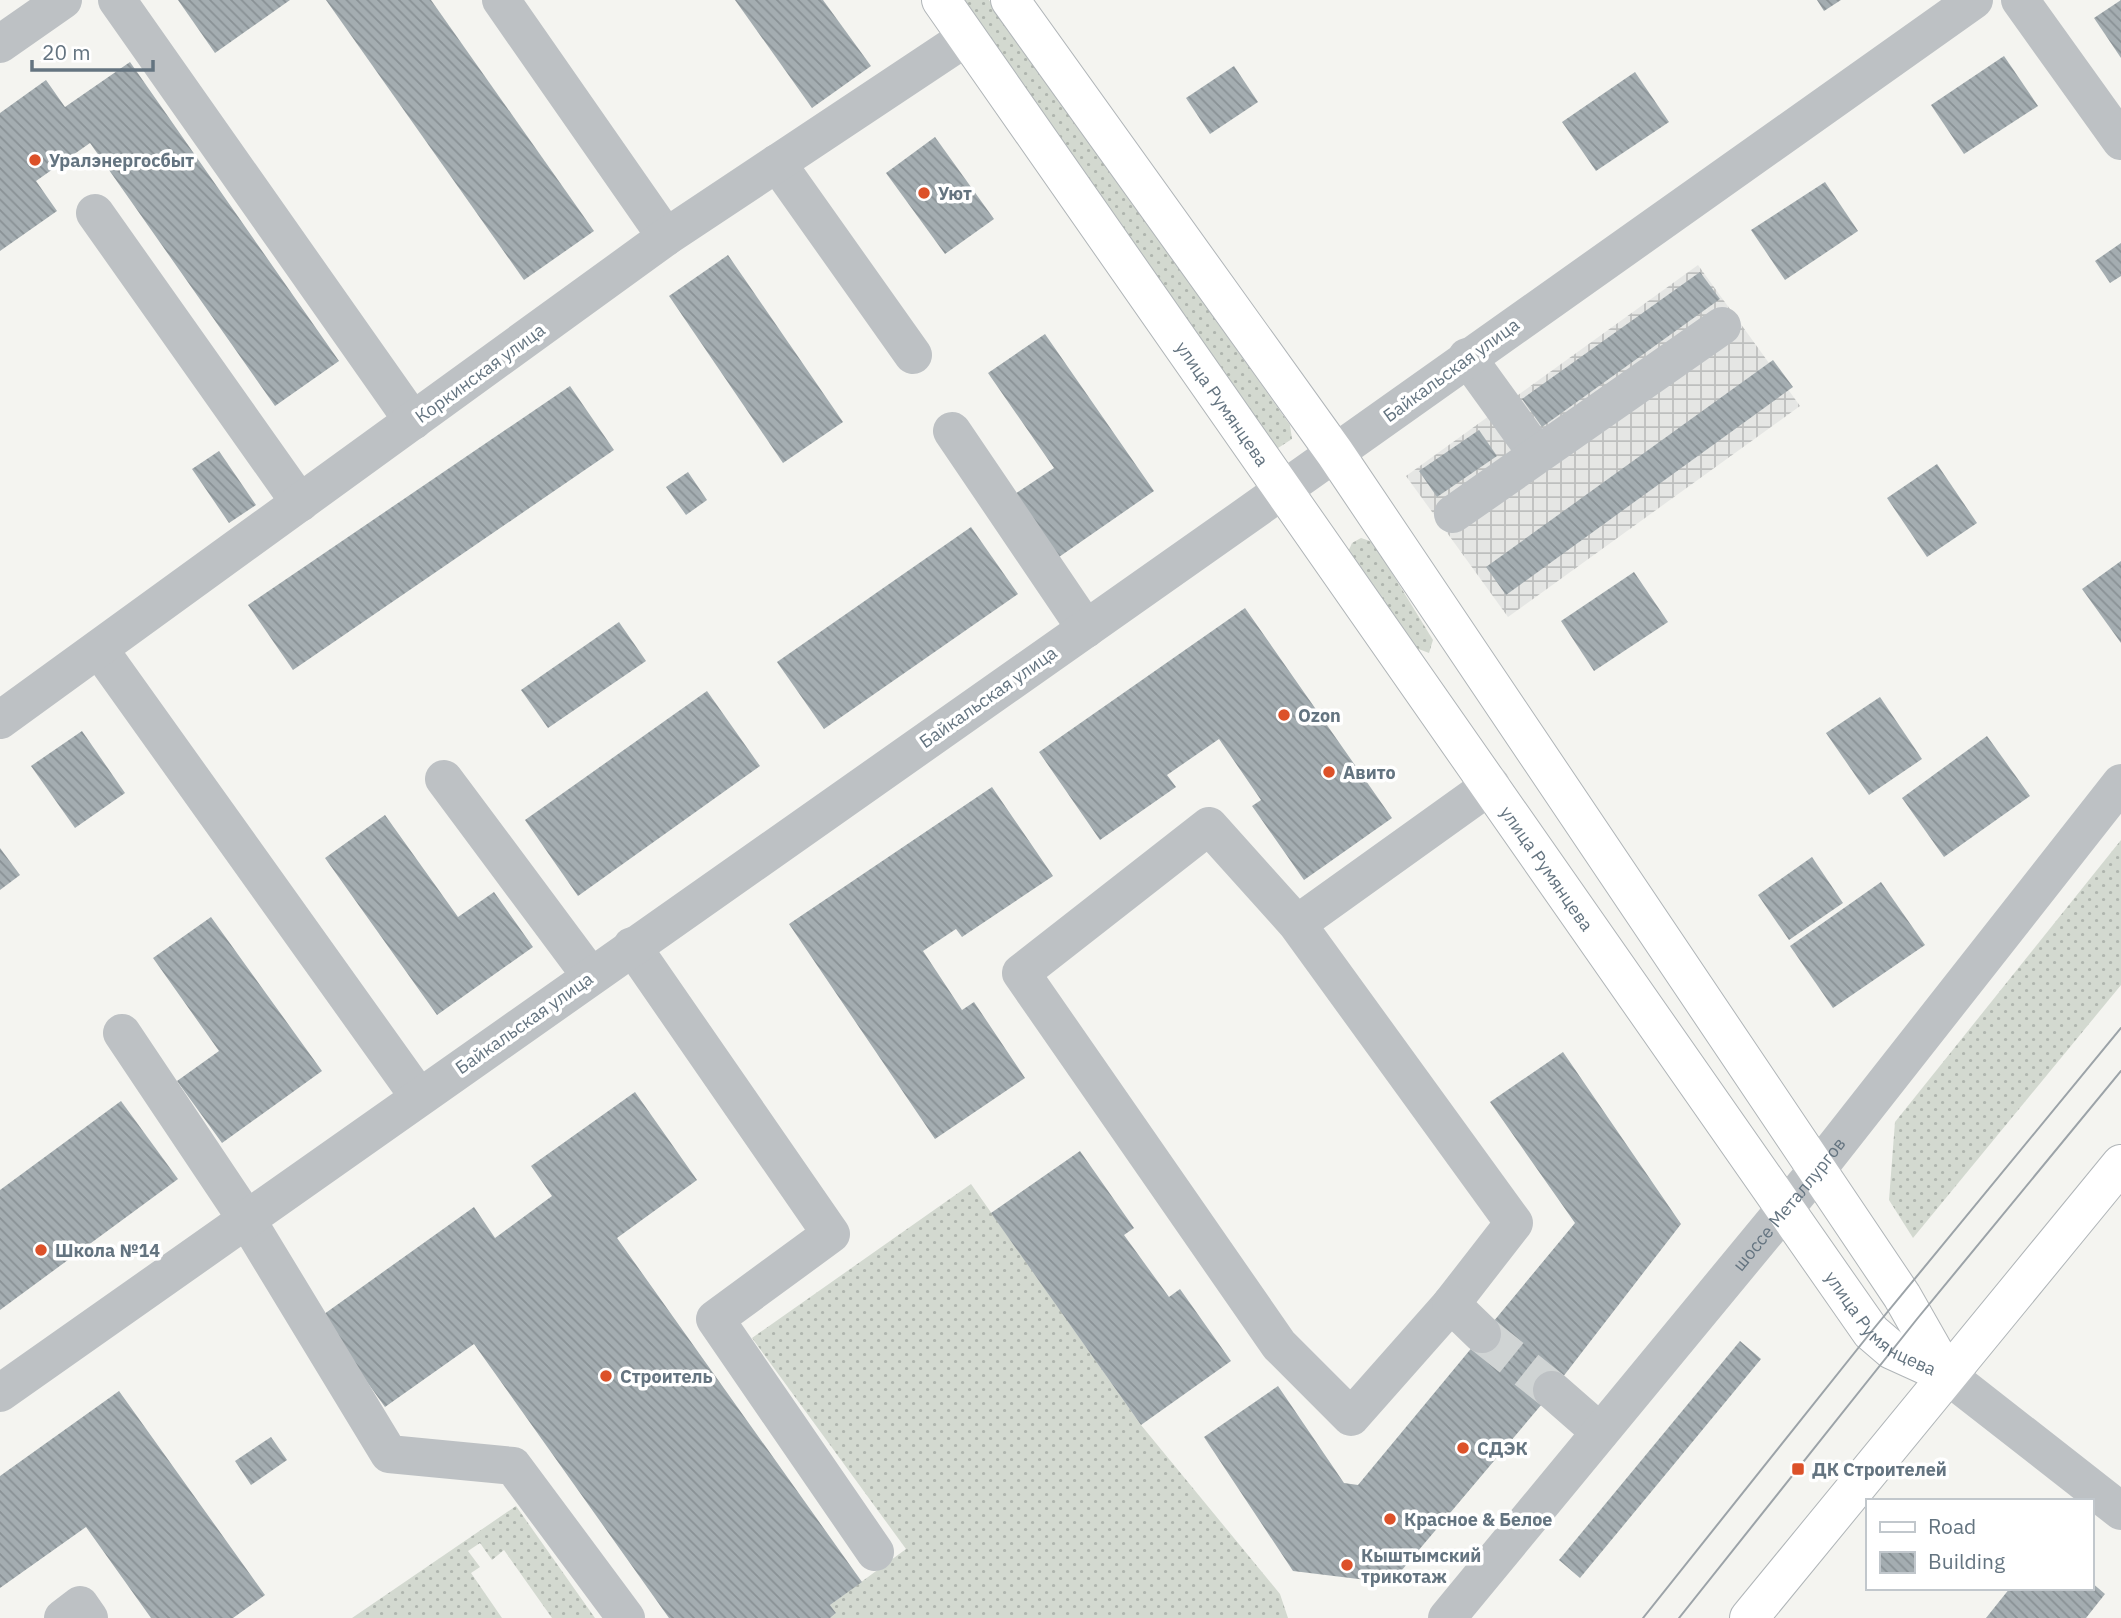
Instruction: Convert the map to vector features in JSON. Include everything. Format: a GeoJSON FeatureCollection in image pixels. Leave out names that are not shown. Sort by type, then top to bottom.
{"type":"FeatureCollection","features":[{"type":"Feature","properties":{"kind":"main road","name":"улица Румянцева"},"geometry":{"type":"LineString","coordinates":[[941,0],[1871,1332],[1892,1350],[1947,1376]]}},
{"type":"Feature","properties":{"kind":"main road","name":"улица Румянцева"},"geometry":{"type":"LineString","coordinates":[[1010,0],[1335,453],[1917,1319],[1947,1376]]}},
{"type":"Feature","properties":{"kind":"main road"},"geometry":{"type":"LineString","coordinates":[[1749,1618],[2121,1164]]}},
{"type":"Feature","properties":{"kind":"street"},"geometry":{"type":"LineString","coordinates":[[0,44],[63,0]]}},
{"type":"Feature","properties":{"kind":"street"},"geometry":{"type":"LineString","coordinates":[[117,0],[413,421]]}},
{"type":"Feature","properties":{"kind":"street"},"geometry":{"type":"LineString","coordinates":[[501,0],[666,237]]}},
{"type":"Feature","properties":{"kind":"street","name":"Байкальская улица"},"geometry":{"type":"LineString","coordinates":[[0,1393],[1974,0]]}},
{"type":"Feature","properties":{"kind":"street"},"geometry":{"type":"LineString","coordinates":[[2020,0],[2121,141]]}},
{"type":"Feature","properties":{"kind":"street","name":"Коркинская улица"},"geometry":{"type":"LineString","coordinates":[[0,720],[666,237],[967,37]]}},
{"type":"Feature","properties":{"kind":"street"},"geometry":{"type":"LineString","coordinates":[[777,163],[912,355]]}},
{"type":"Feature","properties":{"kind":"street"},"geometry":{"type":"LineString","coordinates":[[95,213],[300,503]]}},
{"type":"Feature","properties":{"kind":"street"},"geometry":{"type":"LineString","coordinates":[[1453,514],[1722,326]]}},
{"type":"Feature","properties":{"kind":"street"},"geometry":{"type":"LineString","coordinates":[[1467,357],[1537,454]]}},
{"type":"Feature","properties":{"kind":"street"},"geometry":{"type":"LineString","coordinates":[[952,431],[1086,629]]}},
{"type":"Feature","properties":{"kind":"street"},"geometry":{"type":"LineString","coordinates":[[99,649],[419,1097]]}},
{"type":"Feature","properties":{"kind":"street"},"geometry":{"type":"LineString","coordinates":[[444,779],[590,975]]}},
{"type":"Feature","properties":{"kind":"street","name":"шоссе Металлургов"},"geometry":{"type":"LineString","coordinates":[[1447,1618],[1816,1171],[2121,783]]}},
{"type":"Feature","properties":{"kind":"street"},"geometry":{"type":"LineString","coordinates":[[1297,924],[1491,785]]}},
{"type":"Feature","properties":{"kind":"street"},"geometry":{"type":"LineString","coordinates":[[1209,826],[1297,924],[1514,1223],[1451,1304],[1351,1417],[1279,1345],[1021,973],[1209,826]]}},
{"type":"Feature","properties":{"kind":"street"},"geometry":{"type":"LineString","coordinates":[[632,946],[831,1234],[715,1319],[875,1552]]}},
{"type":"Feature","properties":{"kind":"street"},"geometry":{"type":"LineString","coordinates":[[122,1033],[247,1220],[389,1454],[513,1466],[626,1618]]}},
{"type":"Feature","properties":{"kind":"street"},"geometry":{"type":"LineString","coordinates":[[1451,1304],[1482,1334]]}},
{"type":"Feature","properties":{"kind":"street"},"geometry":{"type":"LineString","coordinates":[[1947,1376],[2121,1511]]}},
{"type":"Feature","properties":{"kind":"street"},"geometry":{"type":"LineString","coordinates":[[1552,1390],[1600,1432]]}},
{"type":"Feature","properties":{"kind":"street"},"geometry":{"type":"LineString","coordinates":[[63,1618],[80,1605],[89,1618]]}},
{"type":"Feature","properties":{"kind":"shaded area"},"geometry":{"type":"Polygon","coordinates":[[[956,0],[989,0],[1290,425],[1292,439],[1278,448],[1266,443],[956,0]]]}},
{"type":"Feature","properties":{"kind":"shaded area"},"geometry":{"type":"Polygon","coordinates":[[[1698,265],[1800,406],[1508,617],[1406,476],[1698,265]]]}},
{"type":"Feature","properties":{"kind":"shaded area"},"geometry":{"type":"Polygon","coordinates":[[[1361,538],[1373,542],[1433,640],[1429,653],[1416,648],[1348,552],[1352,543],[1361,538]]]}},
{"type":"Feature","properties":{"kind":"shaded area"},"geometry":{"type":"Polygon","coordinates":[[[2121,840],[2121,985],[1913,1238],[1889,1200],[1895,1122],[2121,840]]]}},
{"type":"Feature","properties":{"kind":"shaded area"},"geometry":{"type":"Polygon","coordinates":[[[971,1184],[1141,1425],[1280,1594],[1288,1618],[830,1618],[836,1613],[830,1605],[906,1549],[752,1338],[971,1184]]]}},
{"type":"Feature","properties":{"kind":"shaded area"},"geometry":{"type":"Polygon","coordinates":[[[516,1506],[595,1618],[552,1618],[504,1550],[492,1560],[480,1543],[468,1551],[480,1567],[471,1573],[502,1618],[352,1618],[516,1506]]]}},
{"type":"Feature","properties":{"kind":"building"},"geometry":{"type":"Polygon","coordinates":[[[178,0],[290,0],[215,53],[178,0]]]}},
{"type":"Feature","properties":{"kind":"building"},"geometry":{"type":"Polygon","coordinates":[[[326,0],[431,0],[594,231],[524,280],[326,0]]]}},
{"type":"Feature","properties":{"kind":"building"},"geometry":{"type":"Polygon","coordinates":[[[735,0],[823,0],[871,66],[812,108],[735,0]]]}},
{"type":"Feature","properties":{"kind":"building"},"geometry":{"type":"Polygon","coordinates":[[[1817,0],[1841,0],[1824,11],[1817,0]]]}},
{"type":"Feature","properties":{"kind":"building"},"geometry":{"type":"Polygon","coordinates":[[[2121,0],[2121,58],[2094,18],[2121,0]]]}},
{"type":"Feature","properties":{"kind":"building"},"geometry":{"type":"Polygon","coordinates":[[[2004,56],[2038,106],[1964,154],[1931,105],[2004,56]]]}},
{"type":"Feature","properties":{"kind":"building"},"geometry":{"type":"Polygon","coordinates":[[[130,62],[339,361],[275,406],[90,143],[36,181],[57,211],[0,251],[0,113],[46,80],[65,107],[130,62]]]}},
{"type":"Feature","properties":{"kind":"building"},"geometry":{"type":"Polygon","coordinates":[[[1234,66],[1258,102],[1210,134],[1186,98],[1234,66]]]}},
{"type":"Feature","properties":{"kind":"building"},"geometry":{"type":"Polygon","coordinates":[[[1635,72],[1669,122],[1596,171],[1562,122],[1635,72]]]}},
{"type":"Feature","properties":{"kind":"building"},"geometry":{"type":"Polygon","coordinates":[[[935,137],[994,219],[945,254],[886,173],[935,137]]]}},
{"type":"Feature","properties":{"kind":"building"},"geometry":{"type":"Polygon","coordinates":[[[1825,182],[1858,231],[1785,280],[1751,230],[1825,182]]]}},
{"type":"Feature","properties":{"kind":"building"},"geometry":{"type":"Polygon","coordinates":[[[2121,243],[2121,276],[2110,283],[2095,261],[2121,243]]]}},
{"type":"Feature","properties":{"kind":"building"},"geometry":{"type":"Polygon","coordinates":[[[728,255],[843,422],[783,463],[669,296],[728,255]]]}},
{"type":"Feature","properties":{"kind":"building"},"geometry":{"type":"Polygon","coordinates":[[[1700,272],[1720,299],[1542,427],[1522,399],[1700,272]]]}},
{"type":"Feature","properties":{"kind":"building"},"geometry":{"type":"Polygon","coordinates":[[[1045,334],[1154,491],[1059,557],[1015,494],[1054,468],[988,373],[1045,334]]]}},
{"type":"Feature","properties":{"kind":"building"},"geometry":{"type":"Polygon","coordinates":[[[1773,360],[1793,387],[1506,595],[1486,567],[1773,360]]]}},
{"type":"Feature","properties":{"kind":"building"},"geometry":{"type":"Polygon","coordinates":[[[570,386],[614,450],[293,670],[248,605],[570,386]]]}},
{"type":"Feature","properties":{"kind":"building"},"geometry":{"type":"Polygon","coordinates":[[[1479,430],[1497,456],[1437,497],[1419,471],[1479,430]]]}},
{"type":"Feature","properties":{"kind":"building"},"geometry":{"type":"Polygon","coordinates":[[[219,451],[256,505],[229,523],[192,469],[219,451]]]}},
{"type":"Feature","properties":{"kind":"building"},"geometry":{"type":"Polygon","coordinates":[[[1937,464],[1977,523],[1927,557],[1887,498],[1937,464]]]}},
{"type":"Feature","properties":{"kind":"building"},"geometry":{"type":"Polygon","coordinates":[[[688,472],[707,500],[686,515],[666,487],[688,472]]]}},
{"type":"Feature","properties":{"kind":"building"},"geometry":{"type":"Polygon","coordinates":[[[971,527],[1018,594],[824,729],[777,662],[971,527]]]}},
{"type":"Feature","properties":{"kind":"building"},"geometry":{"type":"Polygon","coordinates":[[[2121,561],[2121,643],[2082,589],[2121,561]]]}},
{"type":"Feature","properties":{"kind":"building"},"geometry":{"type":"Polygon","coordinates":[[[1634,572],[1668,622],[1594,671],[1561,621],[1634,572]]]}},
{"type":"Feature","properties":{"kind":"building"},"geometry":{"type":"Polygon","coordinates":[[[1245,608],[1392,818],[1304,880],[1252,806],[1261,800],[1219,739],[1167,775],[1176,787],[1100,840],[1039,752],[1245,608]]]}},
{"type":"Feature","properties":{"kind":"building"},"geometry":{"type":"Polygon","coordinates":[[[619,622],[646,661],[548,728],[521,690],[619,622]]]}},
{"type":"Feature","properties":{"kind":"building"},"geometry":{"type":"Polygon","coordinates":[[[707,691],[760,766],[578,896],[525,820],[707,691]]]}},
{"type":"Feature","properties":{"kind":"building"},"geometry":{"type":"Polygon","coordinates":[[[1880,697],[1922,759],[1869,795],[1826,733],[1880,697]]]}},
{"type":"Feature","properties":{"kind":"building"},"geometry":{"type":"Polygon","coordinates":[[[82,731],[125,793],[75,828],[31,766],[82,731]]]}},
{"type":"Feature","properties":{"kind":"building"},"geometry":{"type":"Polygon","coordinates":[[[1987,736],[2030,796],[1944,857],[1902,798],[1987,736]]]}},
{"type":"Feature","properties":{"kind":"building"},"geometry":{"type":"Polygon","coordinates":[[[992,787],[1053,876],[962,937],[956,929],[923,951],[962,1010],[974,1002],[1025,1078],[935,1139],[789,924],[992,787]]]}},
{"type":"Feature","properties":{"kind":"building"},"geometry":{"type":"Polygon","coordinates":[[[385,815],[458,917],[494,892],[533,947],[437,1015],[325,858],[385,815]]]}},
{"type":"Feature","properties":{"kind":"building"},"geometry":{"type":"Polygon","coordinates":[[[0,848],[20,875],[0,890],[0,848]]]}},
{"type":"Feature","properties":{"kind":"building"},"geometry":{"type":"Polygon","coordinates":[[[1812,857],[1843,903],[1789,940],[1758,895],[1812,857]]]}},
{"type":"Feature","properties":{"kind":"building"},"geometry":{"type":"Polygon","coordinates":[[[1881,882],[1925,945],[1833,1008],[1790,946],[1881,882]]]}},
{"type":"Feature","properties":{"kind":"building"},"geometry":{"type":"Polygon","coordinates":[[[211,917],[322,1071],[222,1143],[177,1081],[219,1051],[153,958],[211,917]]]}},
{"type":"Feature","properties":{"kind":"building"},"geometry":{"type":"Polygon","coordinates":[[[1563,1052],[1681,1224],[1542,1404],[1391,1583],[1293,1571],[1204,1437],[1278,1386],[1344,1483],[1358,1485],[1575,1223],[1490,1102],[1563,1052]]]}},
{"type":"Feature","properties":{"kind":"building","name":"Строитель"},"geometry":{"type":"Polygon","coordinates":[[[635,1092],[697,1180],[617,1238],[862,1582],[830,1605],[836,1613],[830,1618],[669,1618],[474,1344],[385,1407],[320,1317],[474,1207],[495,1238],[552,1196],[531,1166],[635,1092]]]}},
{"type":"Feature","properties":{"kind":"building","name":"Школа №14"},"geometry":{"type":"Polygon","coordinates":[[[121,1101],[178,1179],[0,1310],[0,1190],[121,1101]]]}},
{"type":"Feature","properties":{"kind":"building"},"geometry":{"type":"Polygon","coordinates":[[[1080,1151],[1134,1228],[1124,1235],[1169,1297],[1180,1289],[1231,1361],[1141,1425],[991,1213],[1080,1151]]]}},
{"type":"Feature","properties":{"kind":"building"},"geometry":{"type":"Polygon","coordinates":[[[1740,1341],[1761,1359],[1580,1578],[1559,1560],[1740,1341]]]}},
{"type":"Feature","properties":{"kind":"building"},"geometry":{"type":"Polygon","coordinates":[[[119,1391],[265,1595],[233,1618],[151,1618],[86,1527],[0,1588],[0,1476],[119,1391]]]}},
{"type":"Feature","properties":{"kind":"building"},"geometry":{"type":"Polygon","coordinates":[[[271,1437],[287,1460],[251,1485],[235,1461],[271,1437]]]}},
{"type":"Feature","properties":{"kind":"building"},"geometry":{"type":"Polygon","coordinates":[[[2093,1584],[2105,1594],[2086,1618],[1986,1618],[2008,1590],[2093,1590],[2093,1584]]]}},
{"type":"Feature","properties":{"kind":"tunnel"},"geometry":{"type":"LineString","coordinates":[[1482,1334],[1552,1390]]}},
{"type":"Feature","properties":{"kind":"tram line"},"geometry":{"type":"LineString","coordinates":[[1643,1618],[1871,1332],[2121,1028]]}},
{"type":"Feature","properties":{"kind":"tram line"},"geometry":{"type":"LineString","coordinates":[[1679,1618],[1917,1319],[2121,1071]]}},
{"type":"Feature","properties":{"kind":"place","name":"Уралэнергосбыт"},"geometry":{"type":"Point","coordinates":[35,160]}},
{"type":"Feature","properties":{"kind":"place","name":"Уют"},"geometry":{"type":"Point","coordinates":[924,193]}},
{"type":"Feature","properties":{"kind":"place","name":"Ozon"},"geometry":{"type":"Point","coordinates":[1284,715]}},
{"type":"Feature","properties":{"kind":"place","name":"Авито"},"geometry":{"type":"Point","coordinates":[1329,772]}},
{"type":"Feature","properties":{"kind":"place","name":"Школа №14"},"geometry":{"type":"Point","coordinates":[41,1250]}},
{"type":"Feature","properties":{"kind":"place","name":"Строитель"},"geometry":{"type":"Point","coordinates":[606,1376]}},
{"type":"Feature","properties":{"kind":"place","name":"СДЭК"},"geometry":{"type":"Point","coordinates":[1463,1448]}},
{"type":"Feature","properties":{"kind":"place","name":"ДК Строителей"},"geometry":{"type":"Point","coordinates":[1798,1469]}},
{"type":"Feature","properties":{"kind":"place","name":"Красное & Белое"},"geometry":{"type":"Point","coordinates":[1390,1519]}},
{"type":"Feature","properties":{"kind":"place","name":"Кыштымский трикотаж"},"geometry":{"type":"Point","coordinates":[1347,1565]}}]}
